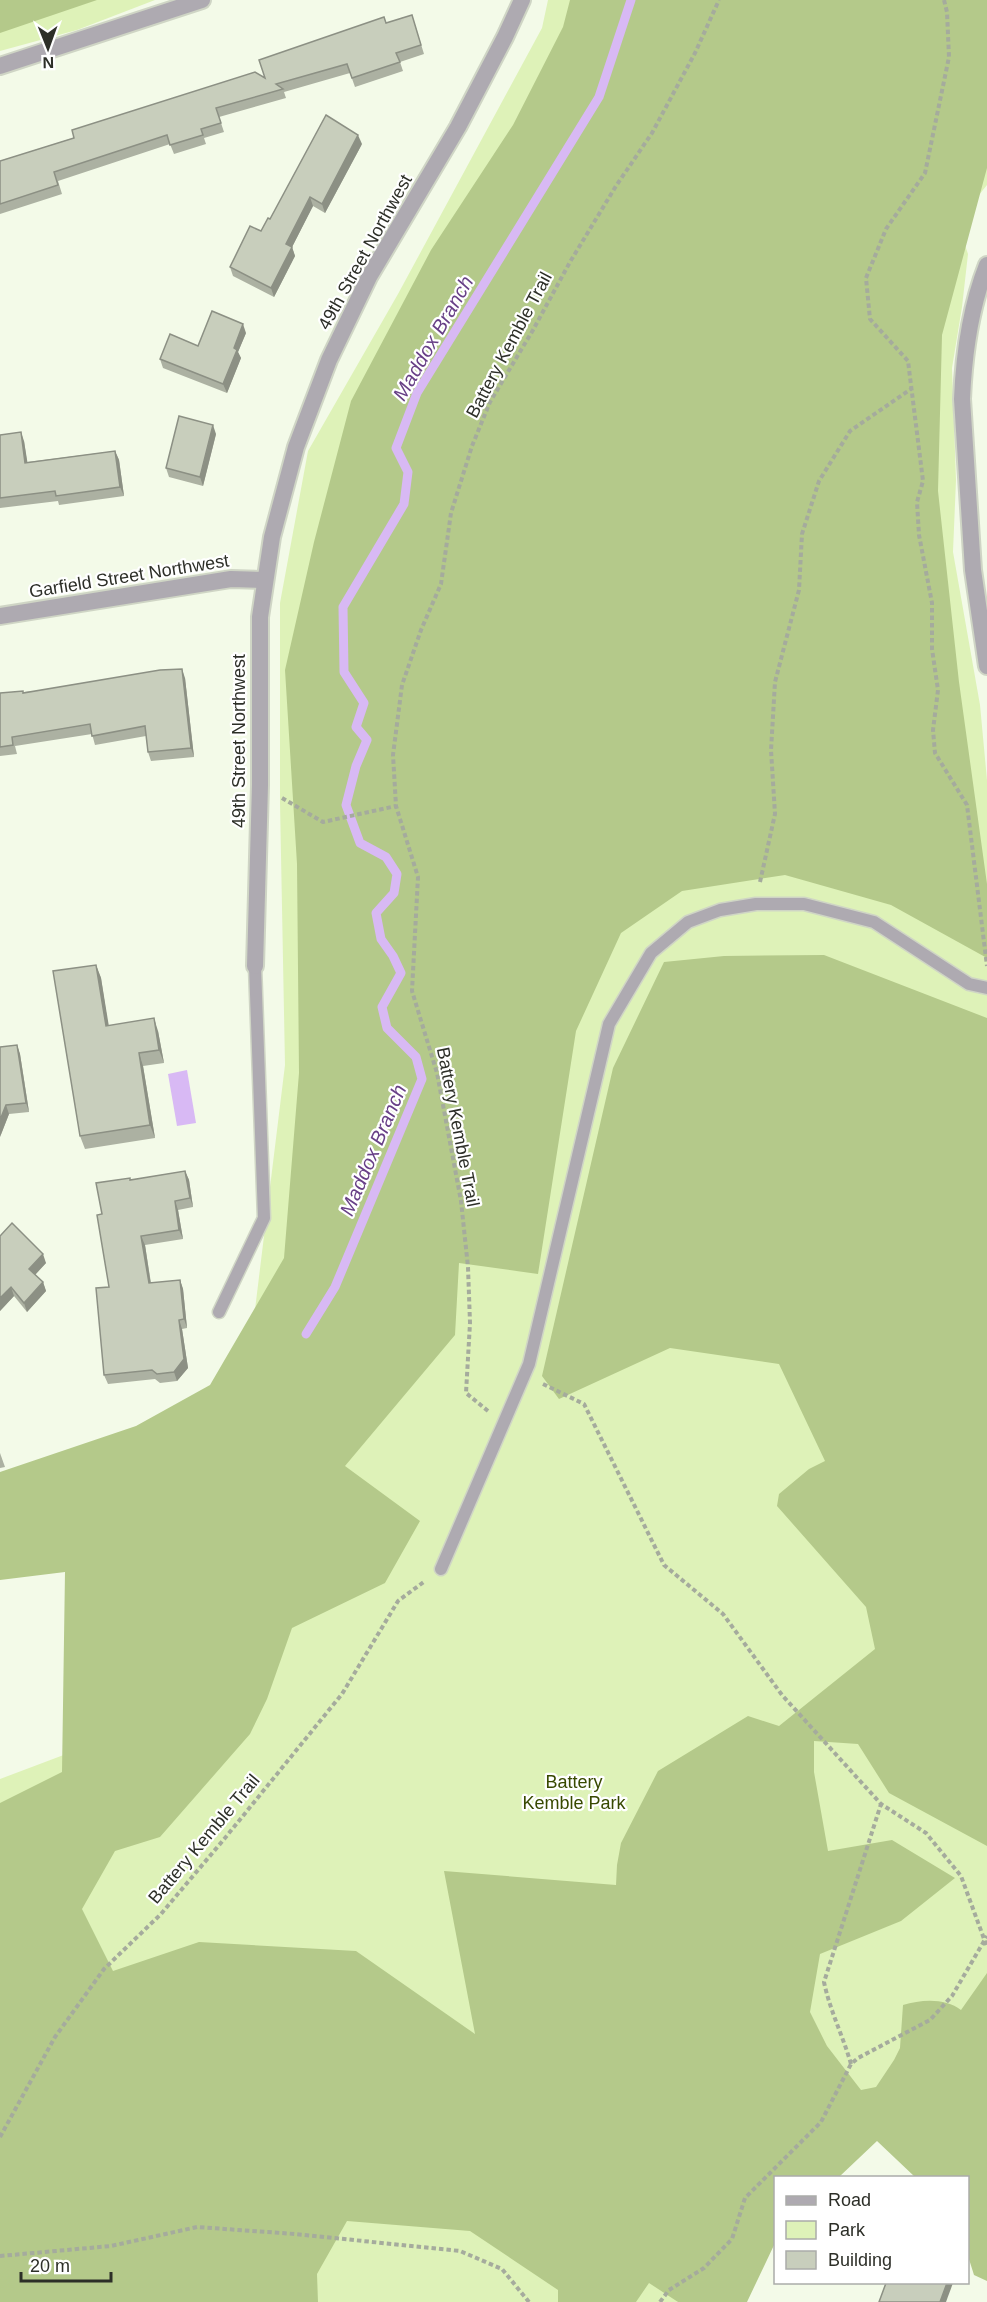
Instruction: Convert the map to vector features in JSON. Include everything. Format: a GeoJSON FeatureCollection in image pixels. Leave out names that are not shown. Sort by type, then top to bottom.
{"type":"FeatureCollection","features":[{"type":"Feature","properties":{"kind":"street"},"geometry":{"type":"LineString","coordinates":[[0,66],[202,0]]}},
{"type":"Feature","properties":{"kind":"street","name":"49th Street Northwest"},"geometry":{"type":"LineString","coordinates":[[255,966],[260,785],[259,630],[272,537],[296,447],[334,349],[369,277],[458,127],[522,0]]}},
{"type":"Feature","properties":{"kind":"street"},"geometry":{"type":"LineString","coordinates":[[987,265],[977,290],[969,324],[962,399],[974,570],[987,666]]}},
{"type":"Feature","properties":{"kind":"street","name":"Garfield Street Northwest"},"geometry":{"type":"LineString","coordinates":[[0,616],[231,579],[265,580]]}},
{"type":"Feature","properties":{"kind":"lane"},"geometry":{"type":"LineString","coordinates":[[441,1569],[529,1364],[609,1024],[651,953],[688,922],[720,910],[756,904],[804,904],[874,922],[969,984],[987,988]]}},
{"type":"Feature","properties":{"kind":"lane"},"geometry":{"type":"LineString","coordinates":[[219,1312],[264,1218],[255,966]]}},
{"type":"Feature","properties":{"kind":"path","name":"Battery Kemble Trail"},"geometry":{"type":"LineString","coordinates":[[504,1423],[466,1393],[470,1323],[468,1267],[463,1223],[437,1073],[412,991],[418,877],[396,806],[393,755],[402,685],[421,630],[441,585],[451,513],[472,446],[490,402],[570,262],[616,186],[652,133],[695,53],[718,0]]}},
{"type":"Feature","properties":{"kind":"path"},"geometry":{"type":"LineString","coordinates":[[944,0],[947,12],[949,57],[925,173],[886,229],[867,278],[870,319],[908,361],[923,482],[917,501],[919,535],[932,603],[932,649],[938,690],[933,730],[935,753],[967,805],[987,966]]}},
{"type":"Feature","properties":{"kind":"path"},"geometry":{"type":"LineString","coordinates":[[756,904],[775,814],[771,750],[775,682],[799,590],[802,534],[819,481],[850,431],[911,389]]}},
{"type":"Feature","properties":{"kind":"path"},"geometry":{"type":"LineString","coordinates":[[260,785],[323,822],[396,806]]}},
{"type":"Feature","properties":{"kind":"path"},"geometry":{"type":"LineString","coordinates":[[524,1375],[584,1404],[664,1565],[723,1614],[782,1695],[881,1804],[926,1833],[961,1876],[987,1947]]}},
{"type":"Feature","properties":{"kind":"path","name":"Battery Kemble Trail"},"geometry":{"type":"LineString","coordinates":[[0,2137],[55,2037],[104,1969],[160,1914],[342,1694],[398,1601],[441,1569]]}},
{"type":"Feature","properties":{"kind":"path"},"geometry":{"type":"LineString","coordinates":[[851,2064],[829,2006],[824,1982],[881,1804]]}},
{"type":"Feature","properties":{"kind":"path"},"geometry":{"type":"LineString","coordinates":[[660,2302],[669,2290],[704,2268],[732,2239],[745,2198],[821,2122],[851,2064],[858,2058],[930,2020],[952,1996],[987,1936]]}},
{"type":"Feature","properties":{"kind":"path"},"geometry":{"type":"LineString","coordinates":[[0,2256],[111,2246],[197,2226],[295,2234],[460,2251],[501,2269],[529,2302]]}},
{"type":"Feature","properties":{"kind":"green space"},"geometry":{"type":"Polygon","coordinates":[[[0,0],[155,0],[77,30],[0,51],[0,0]]]}},
{"type":"Feature","properties":{"kind":"green space"},"geometry":{"type":"Polygon","coordinates":[[[0,0],[97,0],[0,33],[0,0]]]}},
{"type":"Feature","properties":{"kind":"green space","name":"Battery Kemble Park"},"geometry":{"type":"Polygon","coordinates":[[[548,0],[987,0],[987,185],[957,222],[968,254],[952,368],[956,480],[953,552],[980,705],[987,780],[987,2223],[969,2176],[965,2176],[852,2100],[778,2176],[774,2176],[774,2180],[678,2302],[0,2302],[0,1779],[167,1716],[252,1334],[285,1065],[280,802],[280,603],[308,451],[398,294],[542,28],[548,0]]]}},
{"type":"Feature","properties":{"kind":"green space","name":"Battery Kemble Park"},"geometry":{"type":"Polygon","coordinates":[[[570,0],[987,0],[987,168],[942,335],[938,491],[959,682],[987,884],[987,958],[891,905],[785,875],[682,891],[621,933],[576,1031],[538,1274],[459,1263],[455,1335],[345,1466],[420,1521],[385,1583],[292,1628],[267,1699],[250,1734],[160,1837],[115,1851],[82,1909],[113,1971],[199,1942],[356,1951],[475,2034],[444,1871],[616,1885],[621,1843],[658,1771],[748,1716],[779,1726],[875,1649],[866,1607],[777,1506],[779,1494],[809,1469],[825,1461],[779,1364],[670,1348],[559,1399],[542,1376],[613,1068],[664,962],[724,956],[824,955],[987,1018],[987,1846],[889,1793],[858,1744],[814,1741],[814,1772],[828,1851],[892,1840],[955,1878],[901,1921],[820,1954],[810,2012],[827,2046],[861,2090],[876,2087],[900,2048],[903,2005],[934,2001],[948,2003],[961,2010],[987,1973],[987,2281],[974,2275],[969,2259],[969,2176],[914,2176],[877,2141],[840,2176],[774,2176],[774,2245],[747,2302],[678,2302],[649,2283],[636,2302],[558,2302],[558,2290],[470,2231],[347,2221],[317,2274],[318,2302],[0,2302],[0,1803],[62,1772],[65,1572],[0,1580],[0,1472],[136,1426],[210,1385],[284,1258],[299,1073],[297,864],[285,670],[314,542],[351,401],[431,250],[513,125],[563,27],[570,0]]]}},
{"type":"Feature","properties":{"kind":"shaded area"},"geometry":{"type":"Polygon","coordinates":[[[187,1070],[196,1123],[177,1126],[168,1074],[187,1070]]]}},
{"type":"Feature","properties":{"kind":"building"},"geometry":{"type":"Polygon","coordinates":[[[412,15],[421,45],[396,53],[400,62],[352,78],[347,64],[276,84],[283,89],[216,108],[221,123],[201,129],[203,135],[170,145],[167,135],[54,172],[58,185],[0,204],[0,161],[74,138],[72,130],[255,72],[265,78],[259,60],[384,17],[386,23],[412,15]]]}},
{"type":"Feature","properties":{"kind":"building"},"geometry":{"type":"Polygon","coordinates":[[[326,115],[358,135],[322,204],[310,197],[286,244],[292,247],[271,288],[230,267],[250,226],[261,231],[268,218],[270,219],[326,115]]]}},
{"type":"Feature","properties":{"kind":"building"},"geometry":{"type":"Polygon","coordinates":[[[212,311],[243,324],[234,348],[237,350],[223,384],[160,359],[170,334],[198,346],[212,311]]]}},
{"type":"Feature","properties":{"kind":"building"},"geometry":{"type":"Polygon","coordinates":[[[179,416],[213,425],[200,477],[166,468],[179,416]]]}},
{"type":"Feature","properties":{"kind":"building"},"geometry":{"type":"Polygon","coordinates":[[[21,432],[25,463],[115,451],[120,487],[56,496],[55,491],[0,498],[0,435],[21,432]]]}},
{"type":"Feature","properties":{"kind":"building"},"geometry":{"type":"Polygon","coordinates":[[[182,669],[191,748],[148,752],[145,726],[92,736],[90,724],[12,737],[13,745],[0,747],[0,693],[23,691],[23,693],[160,670],[182,669]]]}},
{"type":"Feature","properties":{"kind":"building"},"geometry":{"type":"Polygon","coordinates":[[[96,965],[106,1026],[154,1018],[159,1050],[139,1053],[150,1125],[80,1136],[53,971],[96,965]]]}},
{"type":"Feature","properties":{"kind":"building"},"geometry":{"type":"Polygon","coordinates":[[[17,1045],[26,1103],[6,1105],[0,1120],[0,1047],[17,1045]]]}},
{"type":"Feature","properties":{"kind":"building"},"geometry":{"type":"Polygon","coordinates":[[[185,1171],[190,1198],[175,1201],[179,1230],[141,1236],[149,1283],[180,1280],[184,1319],[179,1320],[184,1359],[174,1372],[157,1374],[152,1370],[104,1375],[96,1288],[109,1287],[97,1215],[102,1214],[96,1183],[185,1171]]]}},
{"type":"Feature","properties":{"kind":"building"},"geometry":{"type":"Polygon","coordinates":[[[12,1223],[43,1254],[29,1269],[43,1282],[24,1303],[11,1287],[0,1298],[0,1236],[12,1223]]]}},
{"type":"Feature","properties":{"kind":"building"},"geometry":{"type":"Polygon","coordinates":[[[886,2284],[947,2284],[940,2302],[879,2302],[886,2284]]]}},
{"type":"Feature","properties":{"kind":"waterway","name":"Maddox Branch"},"geometry":{"type":"LineString","coordinates":[[306,1334],[335,1287],[422,1079],[416,1057],[387,1028],[382,1007],[401,973],[381,939],[376,913],[394,893],[397,874],[386,857],[360,843],[346,805],[356,766],[367,740],[356,727],[364,703],[344,672],[343,607],[404,504],[408,472],[396,448],[417,393],[599,97],[631,0]]}}]}
